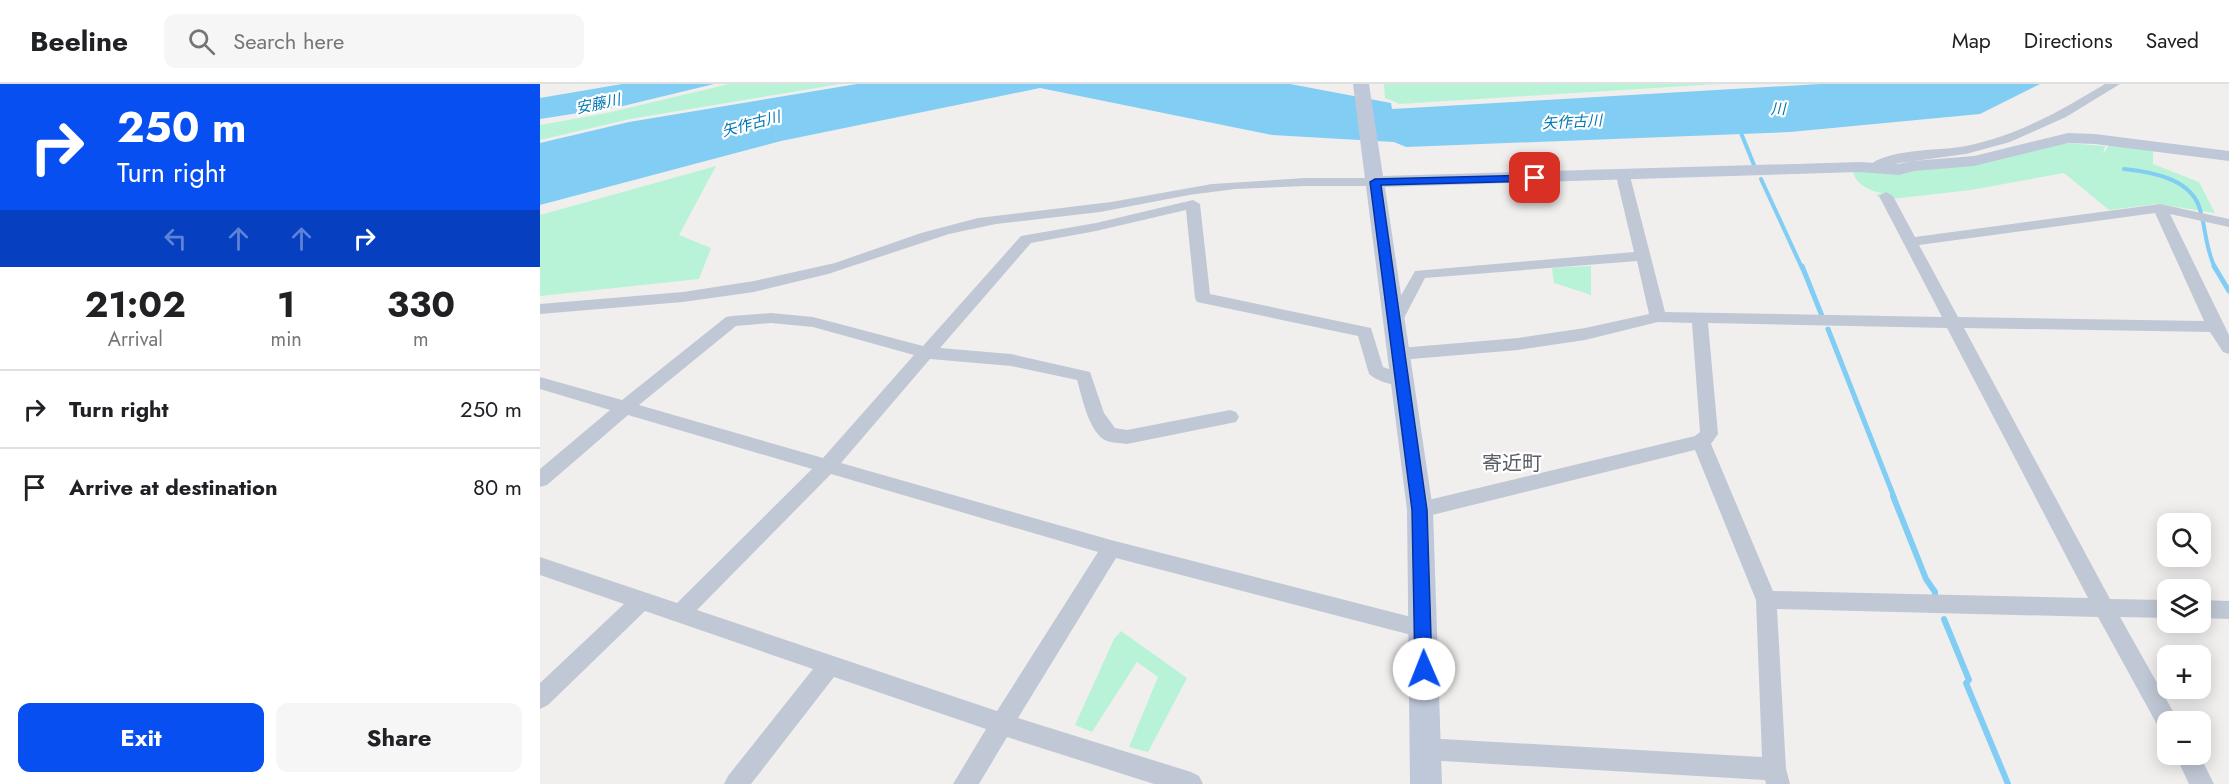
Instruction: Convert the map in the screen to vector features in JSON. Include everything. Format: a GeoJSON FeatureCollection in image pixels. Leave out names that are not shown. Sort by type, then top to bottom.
{"type":"FeatureCollection","features":[{"type":"Feature","properties":{"kind":"street"},"geometry":{"type":"LineString","coordinates":[[1361,84],[1420,510],[1425,784]]}},
{"type":"Feature","properties":{"kind":"street"},"geometry":{"type":"LineString","coordinates":[[1875,167],[1888,160],[1954,152],[1999,142],[2055,119],[2114,84]]}},
{"type":"Feature","properties":{"kind":"street"},"geometry":{"type":"LineString","coordinates":[[540,309],[724,290],[781,281],[824,271],[921,237],[962,226],[1012,217],[1098,209],[1218,187],[1375,180],[1623,176],[1875,167],[1899,170],[1912,166],[1974,160],[2068,138],[2095,139],[2229,156]]}},
{"type":"Feature","properties":{"kind":"street"},"geometry":{"type":"LineString","coordinates":[[1623,176],[1658,316]]}},
{"type":"Feature","properties":{"kind":"street"},"geometry":{"type":"LineString","coordinates":[[1886,196],[2104,608],[2162,711]]}},
{"type":"Feature","properties":{"kind":"street"},"geometry":{"type":"LineString","coordinates":[[681,613],[828,465],[1026,239],[1096,227],[1193,204],[1203,298],[1365,332],[1375,370],[1380,374],[1403,380]]}},
{"type":"Feature","properties":{"kind":"street"},"geometry":{"type":"LineString","coordinates":[[1909,242],[2160,208],[2229,224]]}},
{"type":"Feature","properties":{"kind":"street"},"geometry":{"type":"LineString","coordinates":[[2160,208],[2215,327],[2229,348]]}},
{"type":"Feature","properties":{"kind":"street"},"geometry":{"type":"LineString","coordinates":[[1395,320],[1420,274],[1643,256]]}},
{"type":"Feature","properties":{"kind":"street"},"geometry":{"type":"LineString","coordinates":[[540,321],[562,317],[594,305]]}},
{"type":"Feature","properties":{"kind":"street"},"geometry":{"type":"LineString","coordinates":[[1400,354],[1518,344],[1574,336],[1658,316],[2215,327]]}},
{"type":"Feature","properties":{"kind":"street"},"geometry":{"type":"LineString","coordinates":[[540,480],[625,407],[732,321],[771,318],[813,322],[927,353],[1011,360],[1084,376],[1096,415],[1109,434],[1127,436],[1230,417]]}},
{"type":"Feature","properties":{"kind":"street"},"geometry":{"type":"LineString","coordinates":[[1420,510],[1701,442],[1709,434],[1700,318]]}},
{"type":"Feature","properties":{"kind":"street"},"geometry":{"type":"LineString","coordinates":[[540,383],[1111,548],[1423,629]]}},
{"type":"Feature","properties":{"kind":"street"},"geometry":{"type":"LineString","coordinates":[[1425,749],[1776,776],[1766,600],[1701,442]]}},
{"type":"Feature","properties":{"kind":"street"},"geometry":{"type":"LineString","coordinates":[[965,784],[1111,548]]}},
{"type":"Feature","properties":{"kind":"street"},"geometry":{"type":"LineString","coordinates":[[540,566],[1002,724],[1191,784]]}},
{"type":"Feature","properties":{"kind":"street"},"geometry":{"type":"LineString","coordinates":[[540,698],[642,600]]}},
{"type":"Feature","properties":{"kind":"street"},"geometry":{"type":"LineString","coordinates":[[1766,600],[2157,609]]}},
{"type":"Feature","properties":{"kind":"street"},"geometry":{"type":"LineString","coordinates":[[2211,609],[2229,610]]}},
{"type":"Feature","properties":{"kind":"street"},"geometry":{"type":"LineString","coordinates":[[736,784],[830,664]]}},
{"type":"Feature","properties":{"kind":"street"},"geometry":{"type":"LineString","coordinates":[[2192,765],[2202,784]]}},
{"type":"Feature","properties":{"kind":"green space"},"geometry":{"type":"Polygon","coordinates":[[[729,84],[840,84],[630,119],[540,140],[540,125],[607,113],[729,84]]]}},
{"type":"Feature","properties":{"kind":"green space"},"geometry":{"type":"Polygon","coordinates":[[[1384,84],[1718,84],[1400,104],[1385,98],[1384,84]]]}},
{"type":"Feature","properties":{"kind":"green space"},"geometry":{"type":"Polygon","coordinates":[[[2065,143],[2105,146],[2103,154],[2110,144],[2153,151],[2153,164],[2199,182],[2215,213],[2157,204],[2109,210],[2064,173],[1971,190],[1883,200],[1876,195],[1882,193],[1864,187],[1853,172],[1885,171],[2065,143]]]}},
{"type":"Feature","properties":{"kind":"green space"},"geometry":{"type":"Polygon","coordinates":[[[716,166],[679,235],[711,248],[699,279],[540,296],[540,215],[716,166]]]}},
{"type":"Feature","properties":{"kind":"green space"},"geometry":{"type":"Polygon","coordinates":[[[1591,266],[1591,295],[1554,283],[1552,268],[1591,266]]]}},
{"type":"Feature","properties":{"kind":"green space"},"geometry":{"type":"Polygon","coordinates":[[[1121,631],[1187,678],[1148,752],[1129,747],[1158,677],[1137,662],[1092,732],[1075,725],[1114,639],[1121,631]]]}},
{"type":"Feature","properties":{"kind":"water","name":"安藤川"},"geometry":{"type":"Polygon","coordinates":[[[622,84],[714,84],[623,106],[540,119],[540,98],[622,84]]]}},
{"type":"Feature","properties":{"kind":"water"},"geometry":{"type":"Polygon","coordinates":[[[857,84],[1290,84],[1391,103],[1392,109],[1820,84],[2040,84],[1980,114],[1790,132],[1406,147],[1394,142],[1272,135],[1040,88],[781,141],[540,205],[540,143],[629,122],[857,84]]]}},
{"type":"Feature","properties":{"kind":"waterway"},"geometry":{"type":"LineString","coordinates":[[1739,128],[1754,165]]}},
{"type":"Feature","properties":{"kind":"waterway"},"geometry":{"type":"LineString","coordinates":[[2124,169],[2147,172],[2171,179],[2190,192],[2197,201],[2201,213],[2214,267]]}},
{"type":"Feature","properties":{"kind":"waterway"},"geometry":{"type":"LineString","coordinates":[[1761,179],[1802,268]]}},
{"type":"Feature","properties":{"kind":"waterway"},"geometry":{"type":"LineString","coordinates":[[1802,266],[1822,316]]}},
{"type":"Feature","properties":{"kind":"waterway"},"geometry":{"type":"LineString","coordinates":[[2214,267],[2229,291]]}},
{"type":"Feature","properties":{"kind":"waterway"},"geometry":{"type":"LineString","coordinates":[[1828,329],[1894,497]]}},
{"type":"Feature","properties":{"kind":"waterway"},"geometry":{"type":"LineString","coordinates":[[1893,496],[1926,579],[1935,592],[1935,598]]}},
{"type":"Feature","properties":{"kind":"waterway"},"geometry":{"type":"LineString","coordinates":[[1944,619],[1969,680],[1966,683],[2008,784]]}},
{"type":"Feature","properties":{"kind":"district","name":"寄近町"},"geometry":{"type":"Point","coordinates":[1512,463]}},
{"type":"Feature","properties":{"kind":"route"},"geometry":{"type":"LineString","coordinates":[[1424,669],[1420,510],[1375,182],[1535,178]]}},
{"type":"Feature","properties":{"kind":"water label","name":"川"},"geometry":{"type":"Point","coordinates":[1778,109]}},
{"type":"Feature","properties":{"kind":"water label","name":"矢作古川"},"geometry":{"type":"Point","coordinates":[1572,122]}},
{"type":"Feature","properties":{"kind":"water label","name":"矢作古川"},"geometry":{"type":"Point","coordinates":[751,124]}}]}
